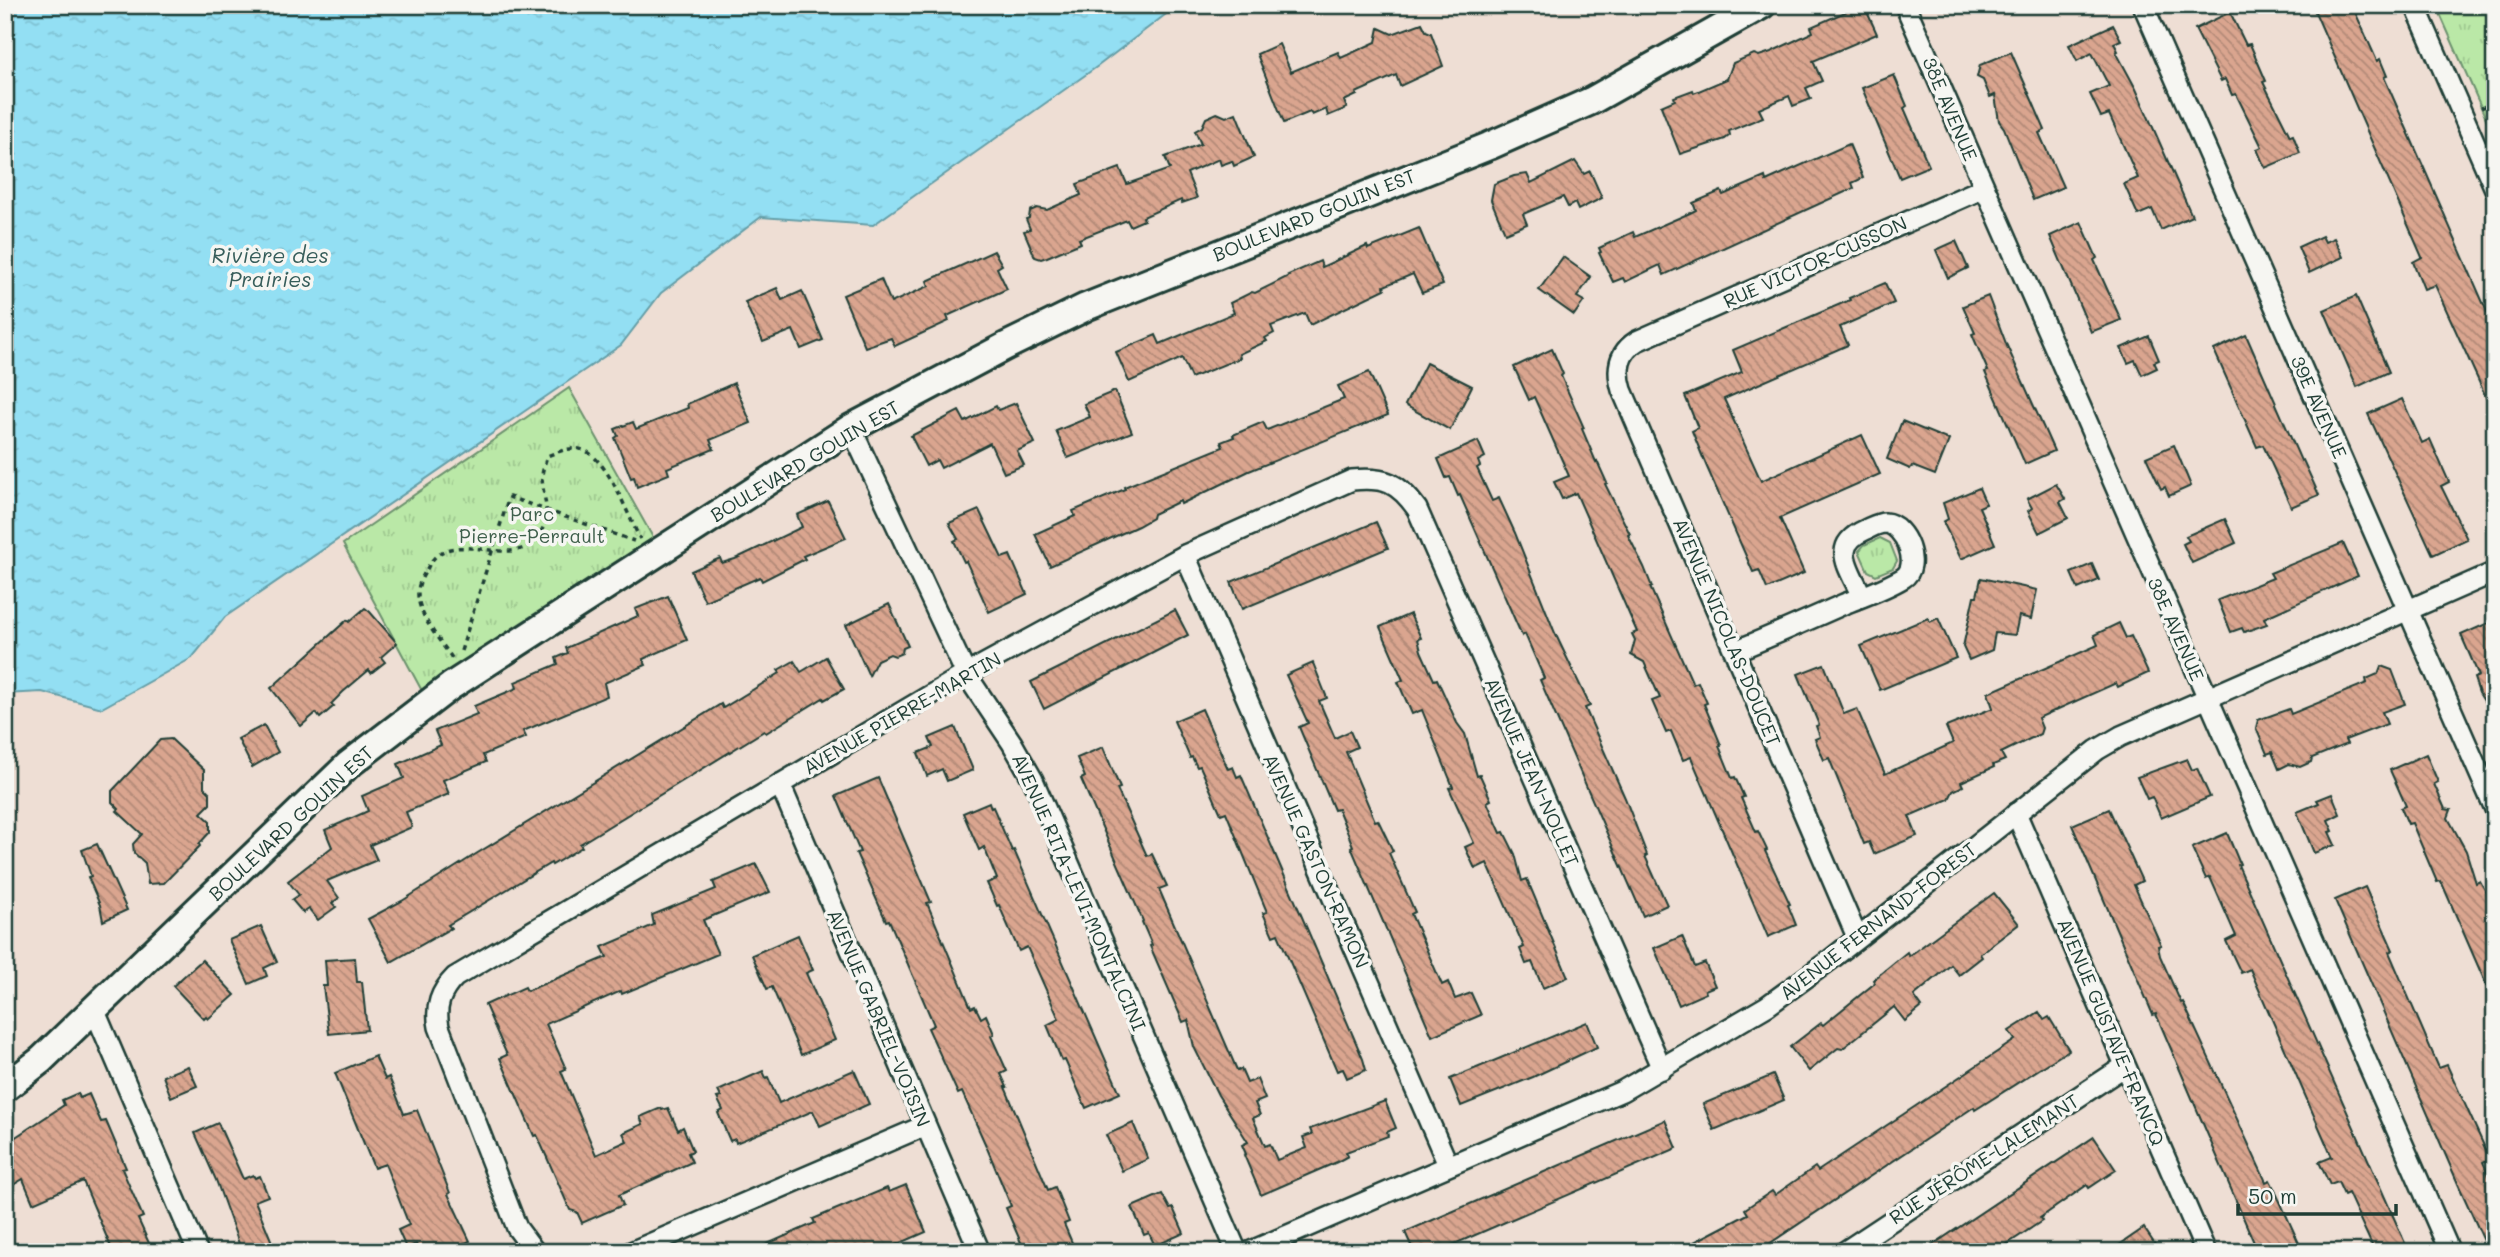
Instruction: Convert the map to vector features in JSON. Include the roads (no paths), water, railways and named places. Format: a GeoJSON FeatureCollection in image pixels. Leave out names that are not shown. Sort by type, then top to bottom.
{"type":"FeatureCollection","features":[{"type":"Feature","properties":{"kind":"street","name":"BOULEVARD GOUIN EST"},"geometry":{"type":"LineString","coordinates":[[5,1088],[41,1060],[348,765],[454,676],[851,428],[1086,307],[1489,146],[1591,101],[1762,5]]}},
{"type":"Feature","properties":{"kind":"street","name":"38E AVENUE"},"geometry":{"type":"LineString","coordinates":[[1905,5],[2449,1252]]}},
{"type":"Feature","properties":{"kind":"street","name":"39E AVENUE"},"geometry":{"type":"LineString","coordinates":[[2143,5],[2495,809]]}},
{"type":"Feature","properties":{"kind":"street"},"geometry":{"type":"LineString","coordinates":[[2415,5],[2495,189]]}},
{"type":"Feature","properties":{"kind":"street","name":"RUE VICTOR-CUSSON"},"geometry":{"type":"LineString","coordinates":[[1646,336],[1984,188]]}},
{"type":"Feature","properties":{"kind":"street","name":"AVENUE NICOLAS-DOUCET"},"geometry":{"type":"LineString","coordinates":[[1646,336],[1629,346],[1622,354],[1618,370],[1619,380],[1857,937]]}},
{"type":"Feature","properties":{"kind":"street","name":"AVENUE RITA-LEVI-MONTALCINI"},"geometry":{"type":"LineString","coordinates":[[851,428],[966,674],[1012,743],[1032,780],[1237,1252]]}},
{"type":"Feature","properties":{"kind":"street","name":"AVENUE PIERRE-MARTIN"},"geometry":{"type":"LineString","coordinates":[[535,1252],[517,1228],[439,1027],[436,1012],[440,998],[455,977],[966,674],[1185,555],[1352,480],[1372,478],[1391,482]]}},
{"type":"Feature","properties":{"kind":"street","name":"AVENUE JEAN-NOLLET"},"geometry":{"type":"LineString","coordinates":[[1391,482],[1406,494],[1417,509],[1662,1069]]}},
{"type":"Feature","properties":{"kind":"street","name":"AVENUE GASTON-RAMON"},"geometry":{"type":"LineString","coordinates":[[1185,555],[1448,1165]]}},
{"type":"Feature","properties":{"kind":"street","name":"AVENUE FERNAND-FOREST"},"geometry":{"type":"LineString","coordinates":[[1249,1252],[1622,1091],[1767,1006],[2105,745],[2495,572]]}},
{"type":"Feature","properties":{"kind":"street"},"geometry":{"type":"LineString","coordinates":[[1735,651],[1862,597]]}},
{"type":"Feature","properties":{"kind":"street","name":"AVENUE GABRIEL-VOISIN"},"geometry":{"type":"LineString","coordinates":[[780,784],[979,1252]]}},
{"type":"Feature","properties":{"kind":"street","name":"AVENUE GUSTAVE-FRANCQ"},"geometry":{"type":"LineString","coordinates":[[2016,813],[2206,1252]]}},
{"type":"Feature","properties":{"kind":"street"},"geometry":{"type":"LineString","coordinates":[[94,1009],[198,1252]]}},
{"type":"Feature","properties":{"kind":"street","name":"RUE JÉRÔME-LALEMANT"},"geometry":{"type":"LineString","coordinates":[[1843,1252],[2125,1066]]}},
{"type":"Feature","properties":{"kind":"street"},"geometry":{"type":"LineString","coordinates":[[631,1252],[924,1126]]}},
{"type":"Feature","properties":{"kind":"water","name":"Rivière des Prairies"},"geometry":{"type":"Polygon","coordinates":[[[5,5],[1178,5],[1098,66],[873,225],[761,217],[661,293],[621,345],[225,617],[192,658],[102,708],[42,692],[5,694],[5,5]]]}},
{"type":"Feature","properties":{"kind":"park label","name":"Parc Pierre-Perrault"},"geometry":{"type":"Point","coordinates":[532,525]}}]}
